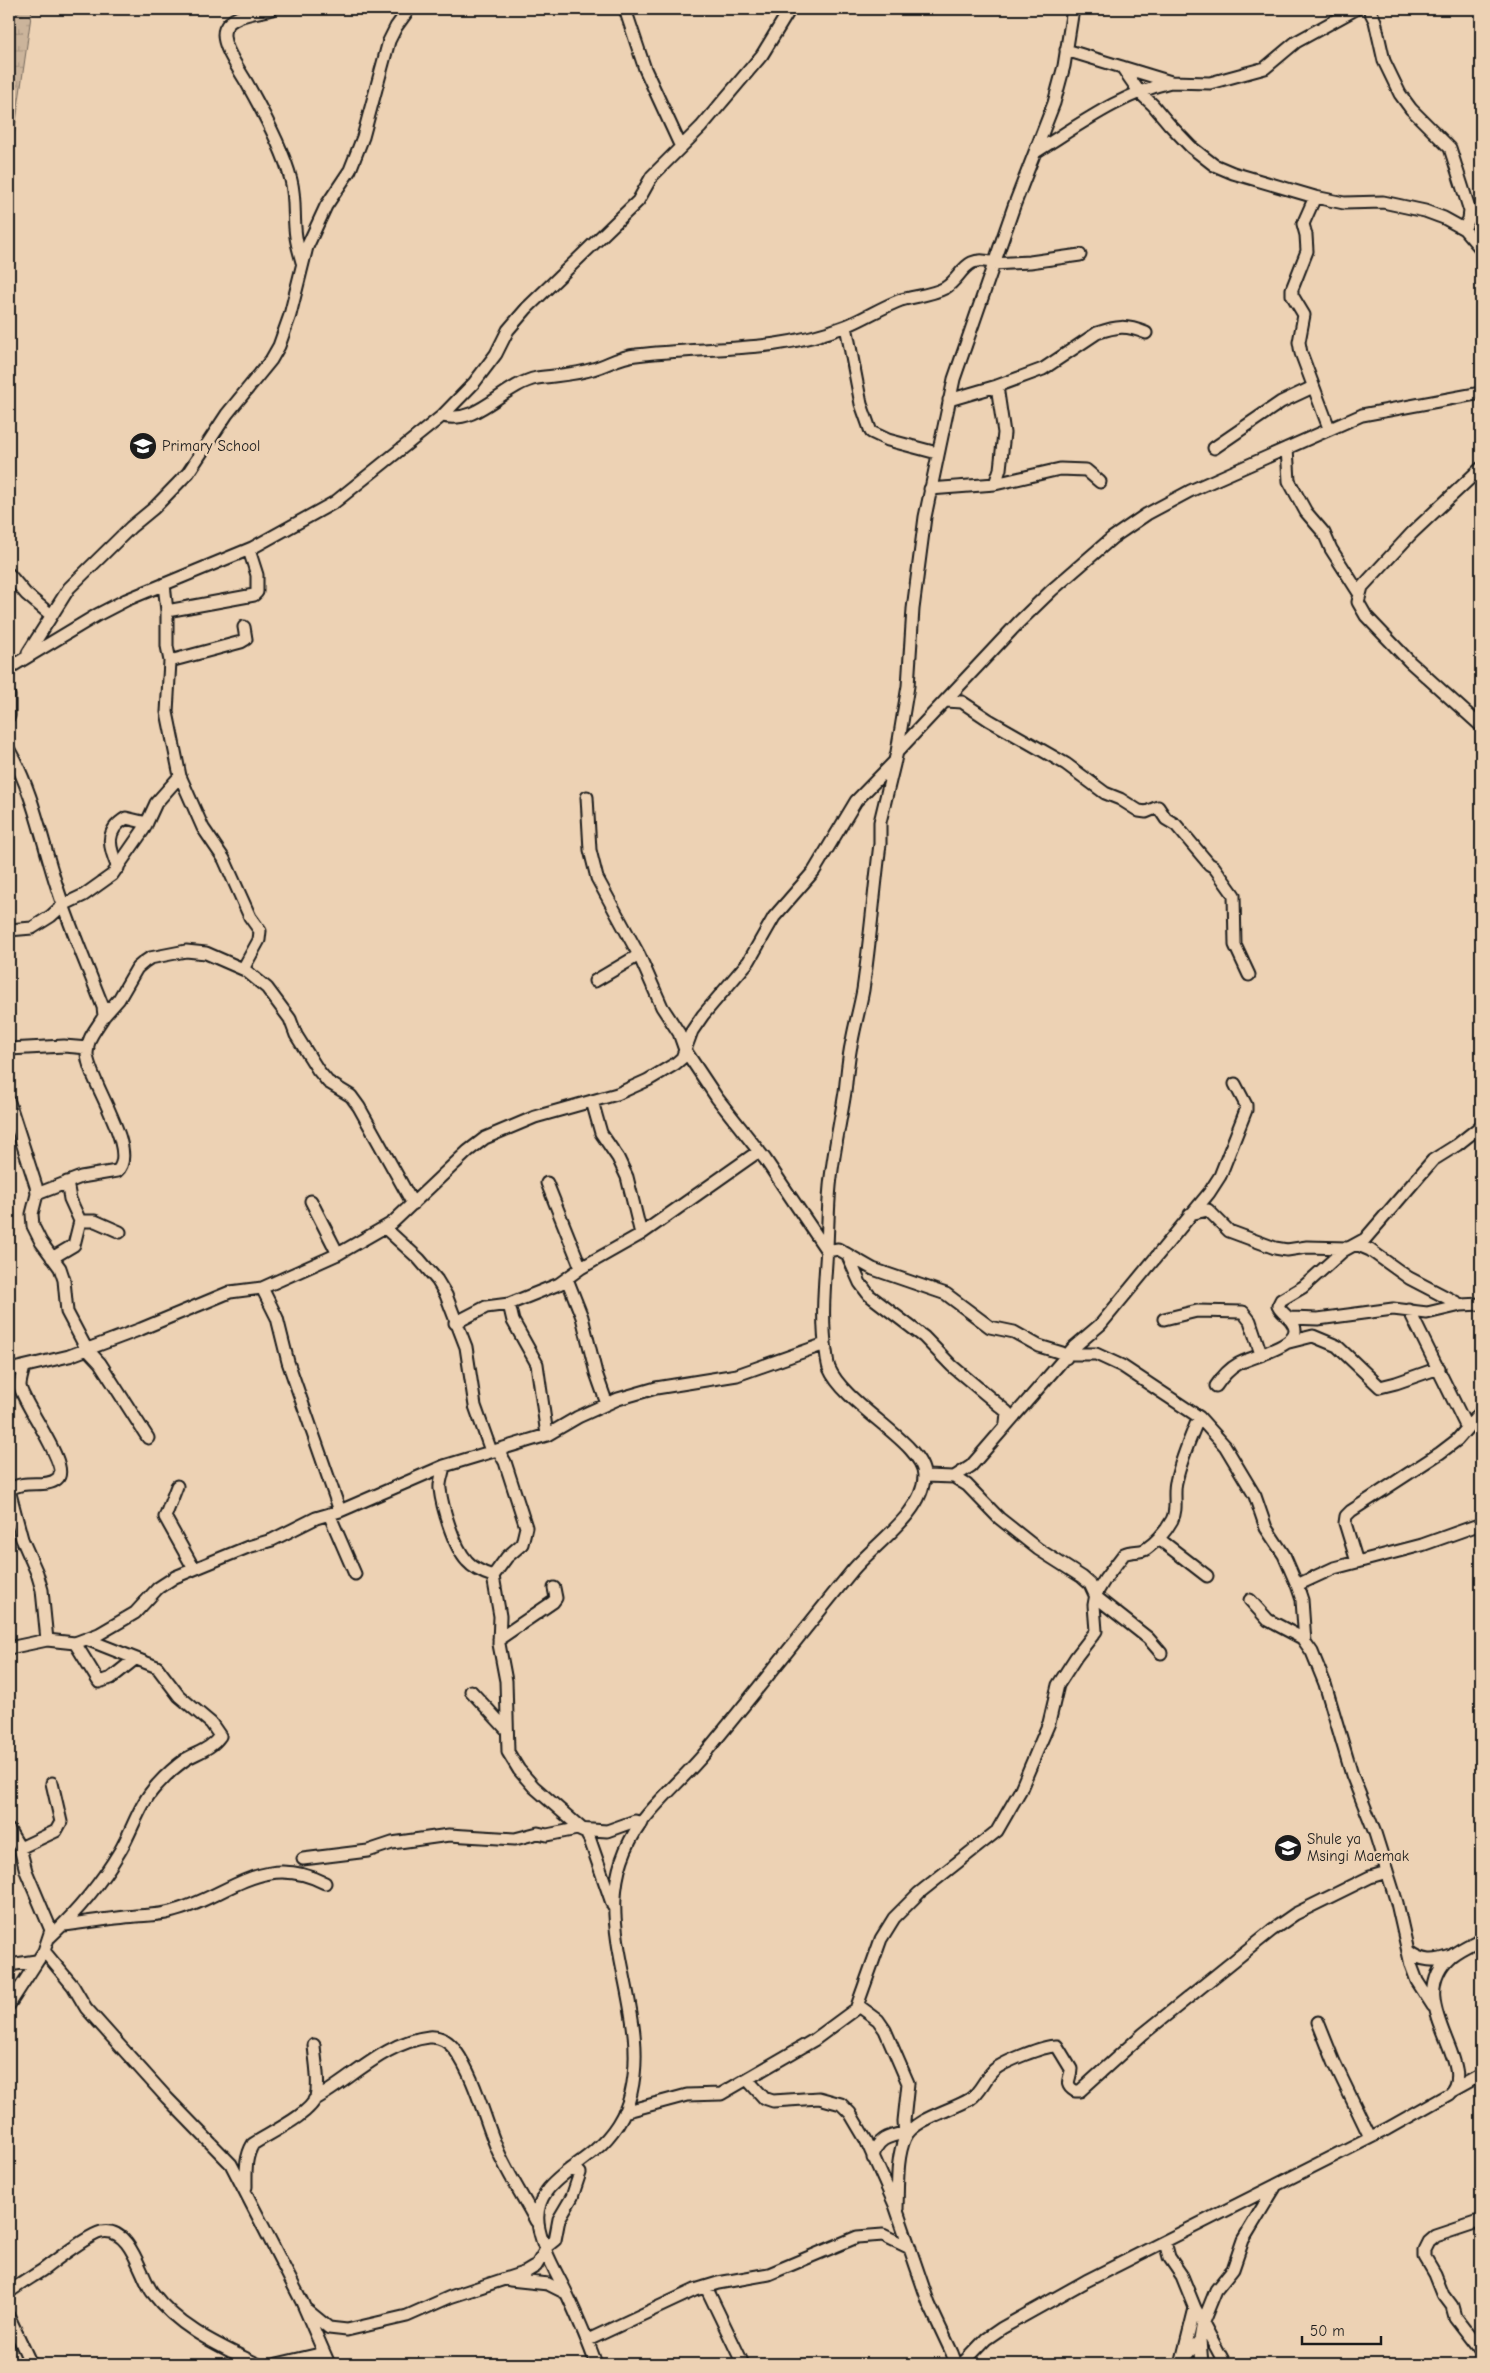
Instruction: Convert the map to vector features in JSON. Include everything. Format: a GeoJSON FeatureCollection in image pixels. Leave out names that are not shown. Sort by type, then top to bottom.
{"type":"FeatureCollection","features":[{"type":"Feature","properties":{"kind":"street"},"geometry":{"type":"LineString","coordinates":[[272,9],[234,19],[227,24],[224,36],[229,52],[250,88],[282,154],[291,179],[295,199],[296,236],[302,266]]}},
{"type":"Feature","properties":{"kind":"street"},"geometry":{"type":"LineString","coordinates":[[26,656],[69,588],[154,508],[188,473],[227,414],[271,360],[279,346],[290,316],[307,247],[356,155],[363,138],[389,41],[408,9]]}},
{"type":"Feature","properties":{"kind":"street"},"geometry":{"type":"LineString","coordinates":[[625,9],[645,69],[681,147]]}},
{"type":"Feature","properties":{"kind":"street"},"geometry":{"type":"LineString","coordinates":[[9,668],[26,656],[97,615],[164,584],[249,550],[335,502],[442,416],[474,383],[496,354],[508,330],[527,308],[638,201],[652,176],[721,104],[762,55],[790,9]]}},
{"type":"Feature","properties":{"kind":"street"},"geometry":{"type":"LineString","coordinates":[[613,1907],[619,1874],[626,1854],[642,1822],[704,1754],[854,1568],[892,1531],[908,1512],[920,1493],[924,1476],[914,1451],[848,1395],[829,1368],[825,1344],[824,1276],[830,1185],[851,1043],[862,992],[880,844],[880,822],[896,756],[908,686],[913,609],[937,453],[954,380],[994,263],[1054,103],[1073,9]]}},
{"type":"Feature","properties":{"kind":"street"},"geometry":{"type":"LineString","coordinates":[[1066,50],[1171,82],[1210,83],[1265,68],[1296,42],[1356,9]]}},
{"type":"Feature","properties":{"kind":"street"},"geometry":{"type":"LineString","coordinates":[[1369,9],[1375,21],[1384,61],[1404,102],[1450,148],[1470,211],[1469,219],[1464,229]]}},
{"type":"Feature","properties":{"kind":"street"},"geometry":{"type":"LineString","coordinates":[[1122,67],[1140,93],[1191,147],[1214,165],[1232,173],[1315,197],[1344,203],[1383,202],[1417,209],[1444,218],[1464,229],[1481,249]]}},
{"type":"Feature","properties":{"kind":"street"},"geometry":{"type":"LineString","coordinates":[[1036,150],[1120,102],[1171,82]]}},
{"type":"Feature","properties":{"kind":"street"},"geometry":{"type":"LineString","coordinates":[[1315,197],[1303,224],[1307,251],[1292,289],[1292,295],[1304,315],[1299,342],[1312,387],[1328,428]]}},
{"type":"Feature","properties":{"kind":"street"},"geometry":{"type":"LineString","coordinates":[[442,416],[450,418],[478,412],[500,394],[526,381],[586,371],[633,355],[777,345],[793,342],[846,326],[900,300],[942,289],[952,283],[964,267],[972,263],[989,261],[994,263],[1030,262],[1080,255]]}},
{"type":"Feature","properties":{"kind":"street"},"geometry":{"type":"LineString","coordinates":[[846,326],[861,404],[871,432],[888,440],[937,453]]}},
{"type":"Feature","properties":{"kind":"street"},"geometry":{"type":"LineString","coordinates":[[949,400],[998,386],[1043,369],[1097,333],[1126,326],[1146,333]]}},
{"type":"Feature","properties":{"kind":"street"},"geometry":{"type":"LineString","coordinates":[[995,484],[1000,469],[1004,433],[998,386]]}},
{"type":"Feature","properties":{"kind":"street"},"geometry":{"type":"LineString","coordinates":[[1214,448],[1281,402],[1312,387]]}},
{"type":"Feature","properties":{"kind":"street"},"geometry":{"type":"LineString","coordinates":[[9,1370],[56,1360],[141,1329],[230,1292],[262,1288],[338,1254],[385,1228],[468,1151],[485,1138],[535,1117],[623,1091],[656,1076],[678,1061],[685,1050],[692,1031],[703,1015],[749,961],[774,917],[819,864],[856,801],[1019,622],[1112,538],[1147,514],[1190,491],[1328,428],[1377,411],[1481,393]]}},
{"type":"Feature","properties":{"kind":"street"},"geometry":{"type":"LineString","coordinates":[[1287,448],[1288,481],[1306,512],[1324,533],[1331,549],[1359,594]]}},
{"type":"Feature","properties":{"kind":"street"},"geometry":{"type":"LineString","coordinates":[[1481,468],[1412,533],[1362,587],[1358,602],[1366,616],[1410,662],[1481,726]]}},
{"type":"Feature","properties":{"kind":"street"},"geometry":{"type":"LineString","coordinates":[[930,489],[995,484],[1039,473],[1077,469],[1093,474],[1100,482]]}},
{"type":"Feature","properties":{"kind":"street"},"geometry":{"type":"LineString","coordinates":[[167,611],[257,592],[258,582],[249,550]]}},
{"type":"Feature","properties":{"kind":"street"},"geometry":{"type":"LineString","coordinates":[[9,574],[26,594],[51,615]]}},
{"type":"Feature","properties":{"kind":"street"},"geometry":{"type":"LineString","coordinates":[[164,584],[167,611],[166,635],[170,661],[167,712],[180,776],[203,828],[224,859],[250,916],[260,931],[259,940],[243,969]]}},
{"type":"Feature","properties":{"kind":"street"},"geometry":{"type":"LineString","coordinates":[[170,661],[241,642],[246,638],[244,627]]}},
{"type":"Feature","properties":{"kind":"street"},"geometry":{"type":"LineString","coordinates":[[9,695],[9,716]]}},
{"type":"Feature","properties":{"kind":"street"},"geometry":{"type":"LineString","coordinates":[[946,701],[962,702],[989,720],[1066,764],[1105,793],[1120,799],[1140,812],[1146,812],[1158,807],[1166,819],[1176,825],[1228,884],[1235,899],[1236,945],[1249,975]]}},
{"type":"Feature","properties":{"kind":"street"},"geometry":{"type":"LineString","coordinates":[[9,750],[20,768],[47,847],[63,905],[103,1007],[104,1016]]}},
{"type":"Feature","properties":{"kind":"street"},"geometry":{"type":"LineString","coordinates":[[9,930],[32,928],[51,916],[63,905],[84,895],[106,880],[118,868],[147,823],[156,803],[180,776]]}},
{"type":"Feature","properties":{"kind":"street"},"geometry":{"type":"LineString","coordinates":[[587,797],[590,850],[597,878],[639,955],[662,1007],[679,1033],[685,1050],[717,1098],[759,1151],[827,1251]]}},
{"type":"Feature","properties":{"kind":"street"},"geometry":{"type":"LineString","coordinates":[[118,868],[110,837],[114,826],[126,818],[147,823]]}},
{"type":"Feature","properties":{"kind":"street"},"geometry":{"type":"LineString","coordinates":[[37,1194],[67,1182],[116,1171],[120,1167],[123,1160],[115,1124],[90,1067],[88,1048],[90,1036],[119,999],[140,965],[150,958],[198,951],[243,969],[279,1001],[318,1070],[328,1082],[351,1096],[359,1107],[413,1204]]}},
{"type":"Feature","properties":{"kind":"street"},"geometry":{"type":"LineString","coordinates":[[595,981],[639,955]]}},
{"type":"Feature","properties":{"kind":"street"},"geometry":{"type":"LineString","coordinates":[[9,1049],[64,1046],[88,1048]]}},
{"type":"Feature","properties":{"kind":"street"},"geometry":{"type":"LineString","coordinates":[[954,1477],[971,1466],[1082,1339],[1101,1324],[1209,1193],[1220,1176],[1241,1126],[1246,1106],[1235,1084]]}},
{"type":"Feature","properties":{"kind":"street"},"geometry":{"type":"LineString","coordinates":[[592,1101],[601,1133],[618,1158],[627,1177],[641,1234]]}},
{"type":"Feature","properties":{"kind":"street"},"geometry":{"type":"LineString","coordinates":[[9,1102],[26,1150],[37,1194],[32,1214],[33,1226],[60,1268],[64,1280],[67,1312],[86,1348],[100,1363],[148,1438]]}},
{"type":"Feature","properties":{"kind":"street"},"geometry":{"type":"LineString","coordinates":[[1481,1126],[1433,1160],[1365,1239],[1325,1265],[1303,1287],[1281,1300],[1278,1306],[1290,1318],[1318,1319],[1393,1309],[1427,1314],[1461,1305],[1481,1304]]}},
{"type":"Feature","properties":{"kind":"street"},"geometry":{"type":"LineString","coordinates":[[455,1323],[486,1307],[509,1304],[567,1279],[581,1268],[641,1234],[759,1151]]}},
{"type":"Feature","properties":{"kind":"street"},"geometry":{"type":"LineString","coordinates":[[52,1258],[74,1246],[80,1221],[70,1199],[67,1182]]}},
{"type":"Feature","properties":{"kind":"street"},"geometry":{"type":"LineString","coordinates":[[547,1183],[581,1268]]}},
{"type":"Feature","properties":{"kind":"street"},"geometry":{"type":"LineString","coordinates":[[311,1201],[338,1254]]}},
{"type":"Feature","properties":{"kind":"street"},"geometry":{"type":"LineString","coordinates":[[1190,1214],[1208,1210],[1229,1231],[1275,1248],[1287,1250],[1307,1247],[1336,1249],[1352,1246],[1370,1250],[1409,1278],[1461,1305]]}},
{"type":"Feature","properties":{"kind":"street"},"geometry":{"type":"LineString","coordinates":[[80,1221],[94,1221],[120,1232]]}},
{"type":"Feature","properties":{"kind":"street"},"geometry":{"type":"LineString","coordinates":[[385,1228],[419,1259],[440,1284],[466,1347],[476,1406],[494,1450],[505,1462],[526,1527],[522,1544],[507,1557],[493,1576],[500,1616],[499,1639],[506,1680],[508,1752],[518,1770],[579,1829],[586,1833],[590,1840],[613,1907],[621,1966],[632,2012],[635,2049],[632,2086],[624,2112],[610,2136],[556,2179],[541,2198],[537,2210],[538,2227]]}},
{"type":"Feature","properties":{"kind":"street"},"geometry":{"type":"LineString","coordinates":[[827,1251],[838,1249],[873,1269],[946,1294],[990,1327],[1014,1332],[1038,1346],[1068,1356],[1096,1354],[1107,1358],[1165,1392],[1198,1417],[1225,1446],[1256,1496],[1266,1528],[1284,1556],[1297,1585],[1302,1600],[1305,1642]]}},
{"type":"Feature","properties":{"kind":"street"},"geometry":{"type":"LineString","coordinates":[[847,1254],[860,1283],[869,1295],[924,1337],[952,1366],[995,1400],[1006,1412],[1006,1424]]}},
{"type":"Feature","properties":{"kind":"street"},"geometry":{"type":"LineString","coordinates":[[567,1279],[582,1317],[596,1373],[607,1404]]}},
{"type":"Feature","properties":{"kind":"street"},"geometry":{"type":"LineString","coordinates":[[262,1288],[277,1318],[288,1362],[355,1574]]}},
{"type":"Feature","properties":{"kind":"street"},"geometry":{"type":"LineString","coordinates":[[509,1304],[513,1321],[537,1364],[547,1435]]}},
{"type":"Feature","properties":{"kind":"street"},"geometry":{"type":"LineString","coordinates":[[1409,1310],[1414,1325],[1439,1368],[1467,1428]]}},
{"type":"Feature","properties":{"kind":"street"},"geometry":{"type":"LineString","coordinates":[[1164,1319],[1197,1311],[1243,1312],[1250,1321],[1261,1354]]}},
{"type":"Feature","properties":{"kind":"street"},"geometry":{"type":"LineString","coordinates":[[1290,1318],[1292,1337]]}},
{"type":"Feature","properties":{"kind":"street"},"geometry":{"type":"LineString","coordinates":[[1216,1386],[1232,1368],[1292,1337],[1318,1319]]}},
{"type":"Feature","properties":{"kind":"street"},"geometry":{"type":"LineString","coordinates":[[1292,1337],[1313,1336],[1337,1346],[1380,1387],[1439,1368]]}},
{"type":"Feature","properties":{"kind":"street"},"geometry":{"type":"LineString","coordinates":[[80,1641],[99,1634],[135,1612],[161,1585],[248,1547],[272,1540],[444,1466],[547,1435],[607,1404],[656,1388],[738,1375],[825,1344]]}},
{"type":"Feature","properties":{"kind":"street"},"geometry":{"type":"LineString","coordinates":[[24,1367],[20,1385],[30,1409],[46,1435],[57,1462],[59,1475],[57,1479],[51,1482],[16,1485],[9,1490],[22,1540],[39,1582],[47,1640]]}},
{"type":"Feature","properties":{"kind":"street"},"geometry":{"type":"LineString","coordinates":[[1357,1562],[1345,1522],[1346,1516],[1457,1440],[1481,1412]]}},
{"type":"Feature","properties":{"kind":"street"},"geometry":{"type":"LineString","coordinates":[[624,2112],[687,2095],[718,2096],[814,2040],[859,2006],[864,1984],[881,1939],[894,1918],[919,1893],[993,1836],[1014,1803],[1052,1716],[1058,1685],[1096,1631],[1096,1597],[1100,1586],[1124,1554],[1130,1551],[1143,1550],[1157,1540],[1172,1521],[1175,1514],[1176,1482],[1184,1450],[1198,1417]]}},
{"type":"Feature","properties":{"kind":"street"},"geometry":{"type":"LineString","coordinates":[[444,1466],[440,1487],[449,1523],[458,1547],[466,1561],[479,1572],[493,1576]]}},
{"type":"Feature","properties":{"kind":"street"},"geometry":{"type":"LineString","coordinates":[[924,1476],[954,1477],[967,1485],[999,1518],[1038,1549],[1082,1577],[1090,1584],[1096,1597],[1148,1638],[1161,1653]]}},
{"type":"Feature","properties":{"kind":"street"},"geometry":{"type":"LineString","coordinates":[[177,1486],[165,1517],[194,1570]]}},
{"type":"Feature","properties":{"kind":"street"},"geometry":{"type":"LineString","coordinates":[[1297,1585],[1334,1568],[1422,1545],[1481,1524]]}},
{"type":"Feature","properties":{"kind":"street"},"geometry":{"type":"LineString","coordinates":[[1157,1540],[1163,1542],[1207,1576]]}},
{"type":"Feature","properties":{"kind":"street"},"geometry":{"type":"LineString","coordinates":[[499,1639],[553,1602],[556,1598],[554,1588]]}},
{"type":"Feature","properties":{"kind":"street"},"geometry":{"type":"LineString","coordinates":[[1250,1600],[1268,1620],[1292,1631],[1305,1642],[1312,1652],[1325,1684],[1349,1768],[1373,1828],[1397,1903],[1417,1981],[1435,2009]]}},
{"type":"Feature","properties":{"kind":"street"},"geometry":{"type":"LineString","coordinates":[[9,1648],[47,1640],[80,1641],[157,1667],[179,1696],[211,1723],[220,1736],[210,1746],[184,1761],[157,1785],[137,1813],[128,1837],[106,1874],[91,1894],[50,1937]]}},
{"type":"Feature","properties":{"kind":"street"},"geometry":{"type":"LineString","coordinates":[[80,1641],[99,1682],[111,1678],[135,1659]]}},
{"type":"Feature","properties":{"kind":"street"},"geometry":{"type":"LineString","coordinates":[[471,1691],[506,1729]]}},
{"type":"Feature","properties":{"kind":"street"},"geometry":{"type":"LineString","coordinates":[[20,1848],[56,1831],[62,1822],[52,1783]]}},
{"type":"Feature","properties":{"kind":"street"},"geometry":{"type":"LineString","coordinates":[[304,1859],[368,1851],[392,1843],[449,1835],[515,1839],[528,1834],[538,1833],[547,1835],[579,1829],[607,1831],[635,1821],[642,1822]]}},
{"type":"Feature","properties":{"kind":"street"},"geometry":{"type":"LineString","coordinates":[[9,1830],[20,1848],[26,1871],[51,1930],[44,1951],[9,2005]]}},
{"type":"Feature","properties":{"kind":"street"},"geometry":{"type":"LineString","coordinates":[[873,2158],[879,2142],[886,2138],[905,2135],[921,2123],[970,2099],[995,2069],[1029,2052],[1052,2046],[1060,2049],[1071,2069],[1067,2081],[1068,2086],[1075,2092],[1080,2091],[1130,2048],[1143,2034],[1272,1930],[1295,1914],[1370,1877],[1387,1872]]}},
{"type":"Feature","properties":{"kind":"street"},"geometry":{"type":"LineString","coordinates":[[64,1924],[169,1913],[195,1904],[238,1882],[272,1873],[306,1873],[325,1883]]}},
{"type":"Feature","properties":{"kind":"street"},"geometry":{"type":"LineString","coordinates":[[1408,1951],[1416,1957],[1429,1961],[1451,1956],[1481,1939]]}},
{"type":"Feature","properties":{"kind":"street"},"geometry":{"type":"LineString","coordinates":[[44,1951],[74,1986],[86,2008],[186,2118],[232,2164],[305,2309],[329,2364]]}},
{"type":"Feature","properties":{"kind":"street"},"geometry":{"type":"LineString","coordinates":[[1451,1956],[1444,1964],[1432,1990],[1435,2009],[1456,2070],[1456,2082],[1452,2091]]}},
{"type":"Feature","properties":{"kind":"street"},"geometry":{"type":"LineString","coordinates":[[9,1965],[36,1961]]}},
{"type":"Feature","properties":{"kind":"street"},"geometry":{"type":"LineString","coordinates":[[859,2006],[878,2020],[885,2030],[908,2083],[905,2135],[901,2154],[897,2209]]}},
{"type":"Feature","properties":{"kind":"street"},"geometry":{"type":"LineString","coordinates":[[1318,2022],[1334,2062],[1370,2137]]}},
{"type":"Feature","properties":{"kind":"street"},"geometry":{"type":"LineString","coordinates":[[246,2189],[246,2163],[248,2151],[253,2144],[302,2113],[314,2100],[342,2084],[385,2052],[402,2044],[431,2036],[446,2040],[460,2059],[506,2170],[538,2227],[545,2250],[588,2340],[596,2364]]}},
{"type":"Feature","properties":{"kind":"street"},"geometry":{"type":"LineString","coordinates":[[314,2046],[316,2084],[314,2100]]}},
{"type":"Feature","properties":{"kind":"street"},"geometry":{"type":"LineString","coordinates":[[962,2364],[975,2349],[1002,2328],[1086,2281],[1422,2111],[1481,2075]]}},
{"type":"Feature","properties":{"kind":"street"},"geometry":{"type":"LineString","coordinates":[[747,2080],[764,2098],[773,2101],[819,2098],[841,2104],[856,2123],[897,2209],[929,2304],[956,2364]]}},
{"type":"Feature","properties":{"kind":"street"},"geometry":{"type":"LineString","coordinates":[[305,2309],[329,2328],[347,2330],[406,2316],[450,2297],[506,2280],[536,2266],[545,2250],[555,2240],[559,2219],[579,2180],[580,2173],[570,2169]]}},
{"type":"Feature","properties":{"kind":"street"},"geometry":{"type":"LineString","coordinates":[[1202,2364],[1200,2340],[1203,2322],[1217,2287],[1233,2269],[1243,2240],[1276,2186]]}},
{"type":"Feature","properties":{"kind":"street"},"geometry":{"type":"LineString","coordinates":[[1481,2221],[1436,2236],[1429,2242],[1425,2250],[1425,2257],[1435,2274],[1443,2294],[1452,2306],[1455,2316],[1481,2351]]}},
{"type":"Feature","properties":{"kind":"street"},"geometry":{"type":"LineString","coordinates":[[9,2292],[69,2250],[101,2232],[109,2232],[116,2235],[132,2249],[151,2290],[168,2312],[201,2336],[257,2364]]}},
{"type":"Feature","properties":{"kind":"street"},"geometry":{"type":"LineString","coordinates":[[588,2340],[706,2287],[769,2274],[857,2237],[870,2234],[884,2235],[910,2248]]}},
{"type":"Feature","properties":{"kind":"street"},"geometry":{"type":"LineString","coordinates":[[1165,2242],[1169,2257],[1182,2276],[1221,2362]]}},
{"type":"Feature","properties":{"kind":"street"},"geometry":{"type":"LineString","coordinates":[[506,2280],[548,2284],[566,2293]]}},
{"type":"Feature","properties":{"kind":"street"},"geometry":{"type":"LineString","coordinates":[[706,2287],[743,2364]]}},
{"type":"Feature","properties":{"kind":"street"},"geometry":{"type":"LineString","coordinates":[[1181,2363],[1195,2308]]}},
{"type":"Feature","properties":{"kind":"street"},"geometry":{"type":"LineString","coordinates":[[9,2318],[31,2364]]}},
{"type":"Feature","properties":{"kind":"street"},"geometry":{"type":"LineString","coordinates":[[1181,2363],[1200,2340]]}},
{"type":"Feature","properties":{"kind":"street"},"geometry":{"type":"LineString","coordinates":[[277,2364],[324,2353]]}},
{"type":"Feature","properties":{"kind":"green space"},"geometry":{"type":"Polygon","coordinates":[[[9,9],[32,9],[9,171],[9,9]]]}},
{"type":"Feature","properties":{"kind":"place","name":"Primary School"},"geometry":{"type":"Point","coordinates":[143,446]}},
{"type":"Feature","properties":{"kind":"place","name":"Shule ya Msingi Maemak"},"geometry":{"type":"Point","coordinates":[1288,1848]}}]}
